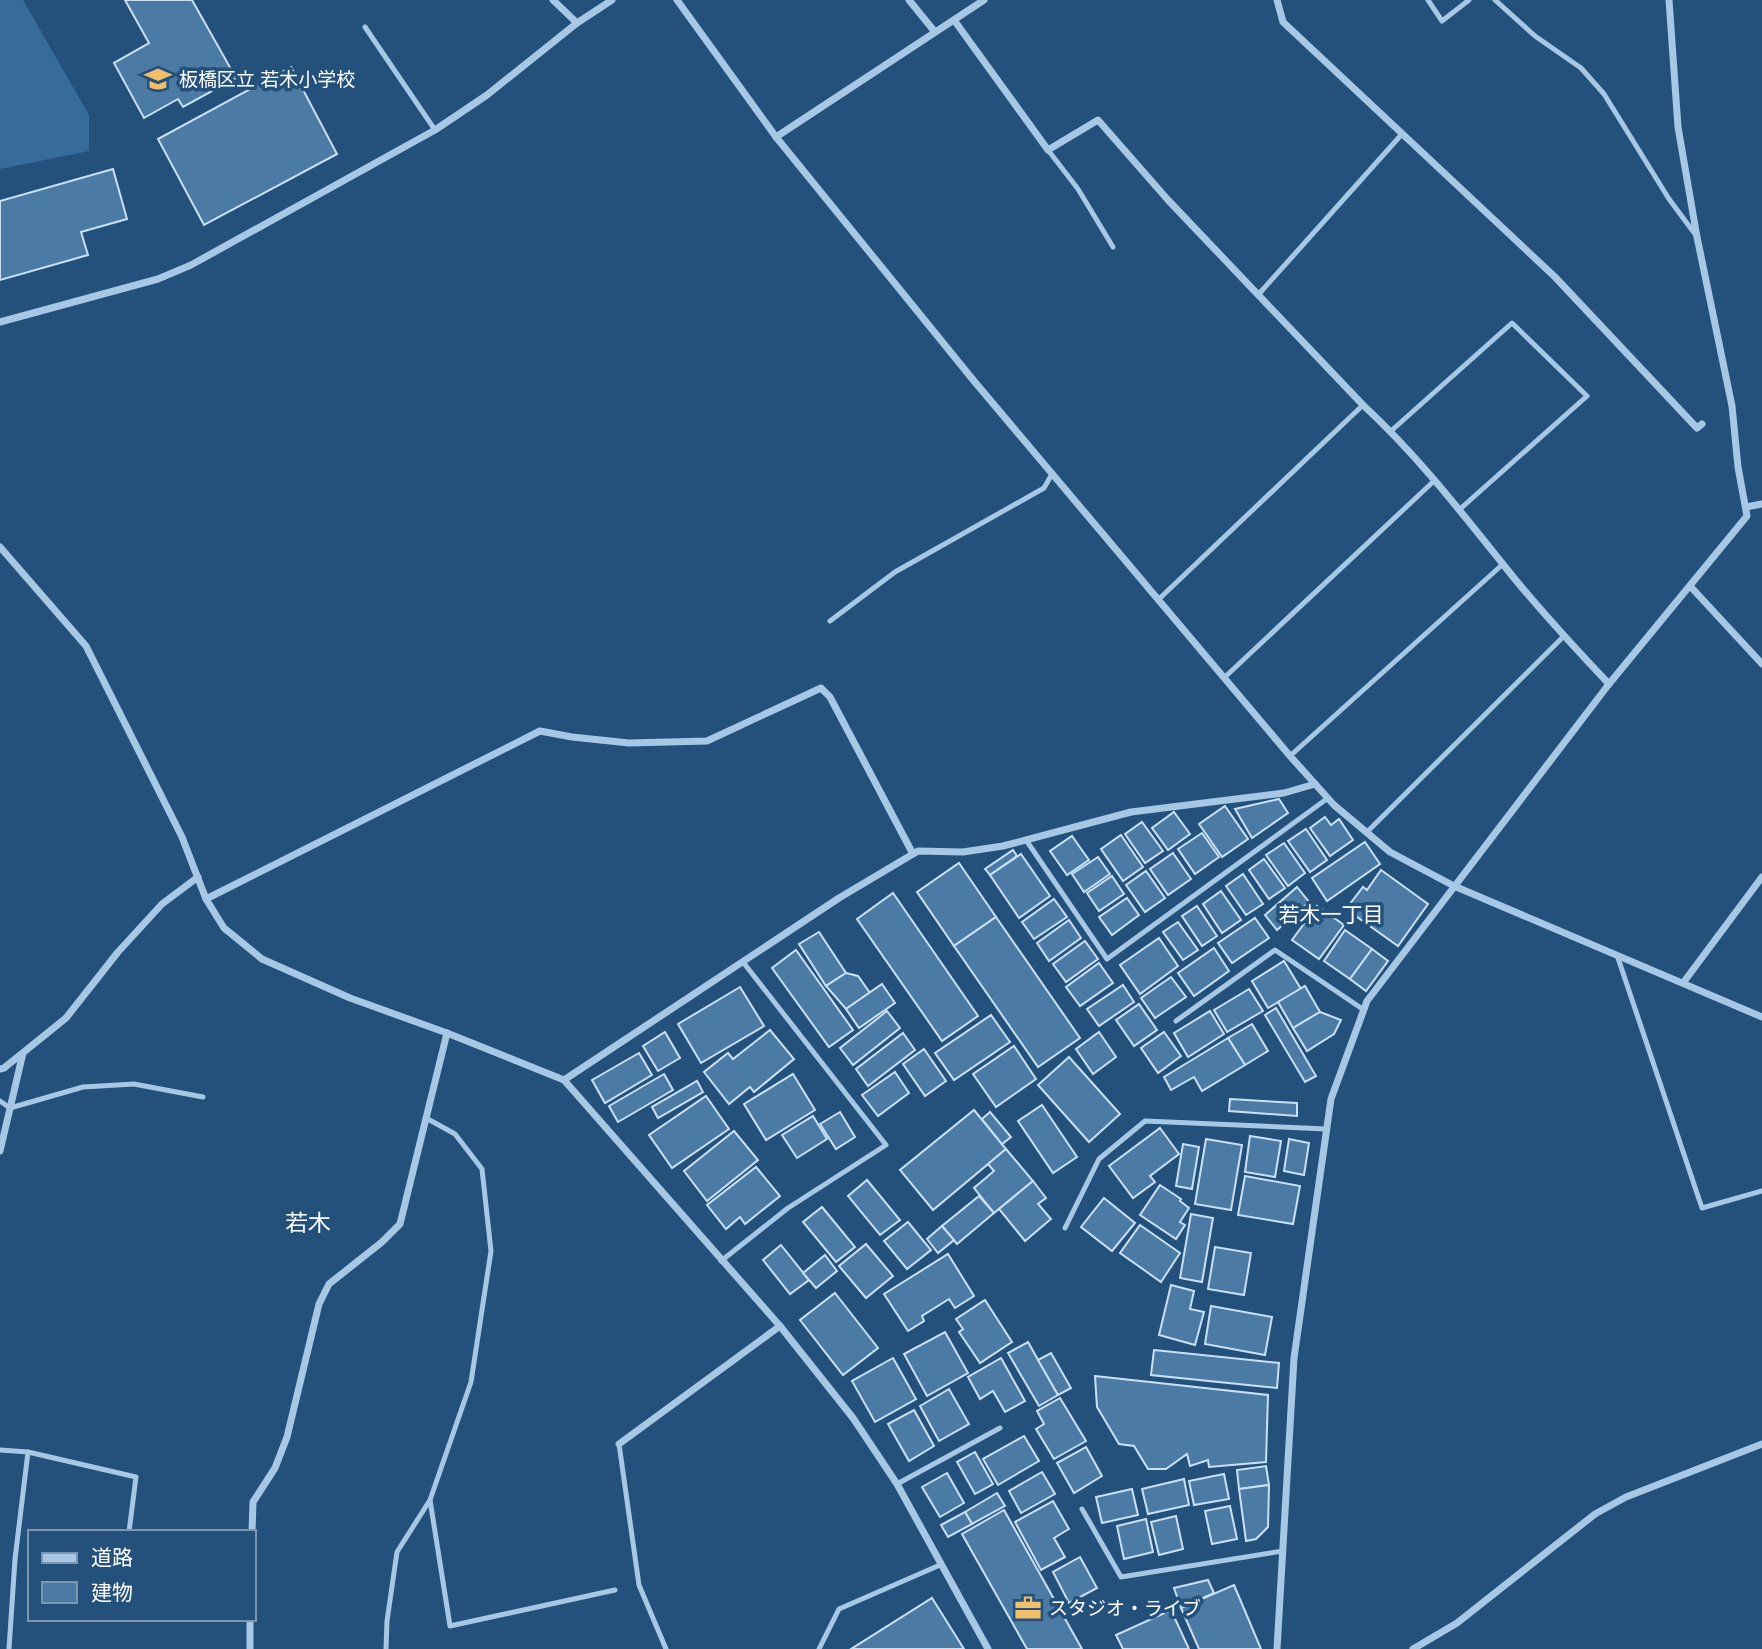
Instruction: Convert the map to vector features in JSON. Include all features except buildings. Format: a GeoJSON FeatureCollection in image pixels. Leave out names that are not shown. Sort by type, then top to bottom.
{"type":"FeatureCollection","features":[{"type":"Feature","properties":{"kind":"street"},"geometry":{"type":"LineString","coordinates":[[553,0],[577,23]]}},
{"type":"Feature","properties":{"kind":"street"},"geometry":{"type":"LineString","coordinates":[[0,322],[158,279],[191,265],[435,130],[486,95],[577,23],[612,0]]}},
{"type":"Feature","properties":{"kind":"street"},"geometry":{"type":"LineString","coordinates":[[677,0],[776,137],[1052,474],[1328,798],[1390,852],[1454,886],[1762,1017]]}},
{"type":"Feature","properties":{"kind":"street"},"geometry":{"type":"LineString","coordinates":[[909,0],[935,32]]}},
{"type":"Feature","properties":{"kind":"street"},"geometry":{"type":"LineString","coordinates":[[776,137],[984,0]]}},
{"type":"Feature","properties":{"kind":"street"},"geometry":{"type":"LineString","coordinates":[[1277,0],[1283,22],[1555,277],[1697,428],[1702,424]]}},
{"type":"Feature","properties":{"kind":"street"},"geometry":{"type":"LineString","coordinates":[[1277,1649],[1294,1358],[1331,1099],[1367,1001],[1609,684],[1747,516],[1738,467],[1732,405],[1697,237],[1678,127],[1669,0]]}},
{"type":"Feature","properties":{"kind":"street"},"geometry":{"type":"LineString","coordinates":[[954,20],[1048,150],[1098,120],[1168,200],[1391,431],[1460,509],[1564,636],[1609,684]]}},
{"type":"Feature","properties":{"kind":"street"},"geometry":{"type":"LineString","coordinates":[[1724,411],[1732,405]]}},
{"type":"Feature","properties":{"kind":"street"},"geometry":{"type":"LineString","coordinates":[[1746,507],[1762,504]]}},
{"type":"Feature","properties":{"kind":"street"},"geometry":{"type":"LineString","coordinates":[[0,547],[86,646],[182,837],[206,899],[224,928],[262,959],[350,998],[564,1080],[780,1326],[853,1418],[897,1484],[988,1649]]}},
{"type":"Feature","properties":{"kind":"street"},"geometry":{"type":"LineString","coordinates":[[1690,586],[1762,664]]}},
{"type":"Feature","properties":{"kind":"street"},"geometry":{"type":"LineString","coordinates":[[206,899],[540,731],[629,743],[707,741],[821,688],[830,697],[913,854]]}},
{"type":"Feature","properties":{"kind":"street"},"geometry":{"type":"LineString","coordinates":[[564,1080],[839,898],[918,850],[963,852],[1026,840],[1130,812],[1284,793],[1315,784]]}},
{"type":"Feature","properties":{"kind":"street"},"geometry":{"type":"LineString","coordinates":[[0,1069],[66,1018],[118,951],[162,904],[198,877]]}},
{"type":"Feature","properties":{"kind":"street"},"geometry":{"type":"LineString","coordinates":[[1683,983],[1762,877]]}},
{"type":"Feature","properties":{"kind":"street"},"geometry":{"type":"LineString","coordinates":[[252,1530],[253,1502],[275,1468],[287,1437],[319,1304],[329,1284],[382,1242],[400,1224],[447,1033]]}},
{"type":"Feature","properties":{"kind":"street"},"geometry":{"type":"LineString","coordinates":[[0,1151],[23,1052]]}},
{"type":"Feature","properties":{"kind":"street"},"geometry":{"type":"LineString","coordinates":[[619,1444],[780,1326]]}},
{"type":"Feature","properties":{"kind":"street"},"geometry":{"type":"LineString","coordinates":[[1413,1649],[1457,1623],[1595,1514],[1626,1497],[1762,1444]]}},
{"type":"Feature","properties":{"kind":"street"},"geometry":{"type":"LineString","coordinates":[[250,1621],[250,1649]]}},
{"type":"Feature","properties":{"kind":"lane"},"geometry":{"type":"LineString","coordinates":[[1429,0],[1442,21],[1469,0]]}},
{"type":"Feature","properties":{"kind":"lane"},"geometry":{"type":"LineString","coordinates":[[1495,0],[1535,36],[1589,76],[1604,94],[1669,199],[1697,237]]}},
{"type":"Feature","properties":{"kind":"lane"},"geometry":{"type":"LineString","coordinates":[[365,27],[435,130]]}},
{"type":"Feature","properties":{"kind":"lane"},"geometry":{"type":"LineString","coordinates":[[1258,295],[1402,134]]}},
{"type":"Feature","properties":{"kind":"lane"},"geometry":{"type":"LineString","coordinates":[[1048,150],[1078,189],[1113,247]]}},
{"type":"Feature","properties":{"kind":"lane"},"geometry":{"type":"LineString","coordinates":[[1391,431],[1513,323],[1587,396],[1460,509]]}},
{"type":"Feature","properties":{"kind":"lane"},"geometry":{"type":"LineString","coordinates":[[1158,599],[1363,405]]}},
{"type":"Feature","properties":{"kind":"lane"},"geometry":{"type":"LineString","coordinates":[[830,621],[895,572],[1044,488],[1052,474]]}},
{"type":"Feature","properties":{"kind":"lane"},"geometry":{"type":"LineString","coordinates":[[1224,677],[1434,480]]}},
{"type":"Feature","properties":{"kind":"lane"},"geometry":{"type":"LineString","coordinates":[[1290,756],[1503,564]]}},
{"type":"Feature","properties":{"kind":"lane"},"geometry":{"type":"LineString","coordinates":[[1368,831],[1564,636]]}},
{"type":"Feature","properties":{"kind":"lane"},"geometry":{"type":"LineString","coordinates":[[1026,840],[1107,959],[1328,798]]}},
{"type":"Feature","properties":{"kind":"lane"},"geometry":{"type":"LineString","coordinates":[[1175,1021],[1275,950],[1364,1010]]}},
{"type":"Feature","properties":{"kind":"lane"},"geometry":{"type":"LineString","coordinates":[[1617,954],[1702,1208],[1762,1191]]}},
{"type":"Feature","properties":{"kind":"lane"},"geometry":{"type":"LineString","coordinates":[[721,1261],[788,1208],[886,1145],[743,962]]}},
{"type":"Feature","properties":{"kind":"lane"},"geometry":{"type":"LineString","coordinates":[[0,1101],[10,1108],[83,1087],[134,1084],[203,1097]]}},
{"type":"Feature","properties":{"kind":"lane"},"geometry":{"type":"LineString","coordinates":[[386,1649],[387,1621],[397,1552],[430,1500],[471,1381],[491,1251],[482,1169],[455,1134],[426,1118]]}},
{"type":"Feature","properties":{"kind":"lane"},"geometry":{"type":"LineString","coordinates":[[1065,1228],[1099,1159],[1145,1121],[1326,1129]]}},
{"type":"Feature","properties":{"kind":"lane"},"geometry":{"type":"LineString","coordinates":[[897,1484],[1000,1428]]}},
{"type":"Feature","properties":{"kind":"lane"},"geometry":{"type":"LineString","coordinates":[[619,1444],[639,1585],[666,1649]]}},
{"type":"Feature","properties":{"kind":"lane"},"geometry":{"type":"LineString","coordinates":[[0,1450],[28,1452],[136,1477],[128,1530]]}},
{"type":"Feature","properties":{"kind":"lane"},"geometry":{"type":"LineString","coordinates":[[9,1649],[15,1559],[28,1452]]}},
{"type":"Feature","properties":{"kind":"lane"},"geometry":{"type":"LineString","coordinates":[[430,1500],[450,1626],[615,1590]]}},
{"type":"Feature","properties":{"kind":"lane"},"geometry":{"type":"LineString","coordinates":[[1082,1509],[1121,1577],[1283,1551]]}},
{"type":"Feature","properties":{"kind":"lane"},"geometry":{"type":"LineString","coordinates":[[819,1649],[839,1609],[940,1565]]}},
{"type":"Feature","properties":{"kind":"shaded area"},"geometry":{"type":"Polygon","coordinates":[[[0,0],[23,0],[89,115],[89,151],[0,169],[0,0]]]}},
{"type":"Feature","properties":{"kind":"place","name":"板橋区立 若木小学校"},"geometry":{"type":"Point","coordinates":[158,79]}},
{"type":"Feature","properties":{"kind":"place","name":"スタジオ・ライブ"},"geometry":{"type":"Point","coordinates":[1028,1608]}},
{"type":"Feature","properties":{"kind":"district","name":"若木一丁目"},"geometry":{"type":"Point","coordinates":[1331,914]}},
{"type":"Feature","properties":{"kind":"district","name":"若木"},"geometry":{"type":"Point","coordinates":[308,1223]}}]}
